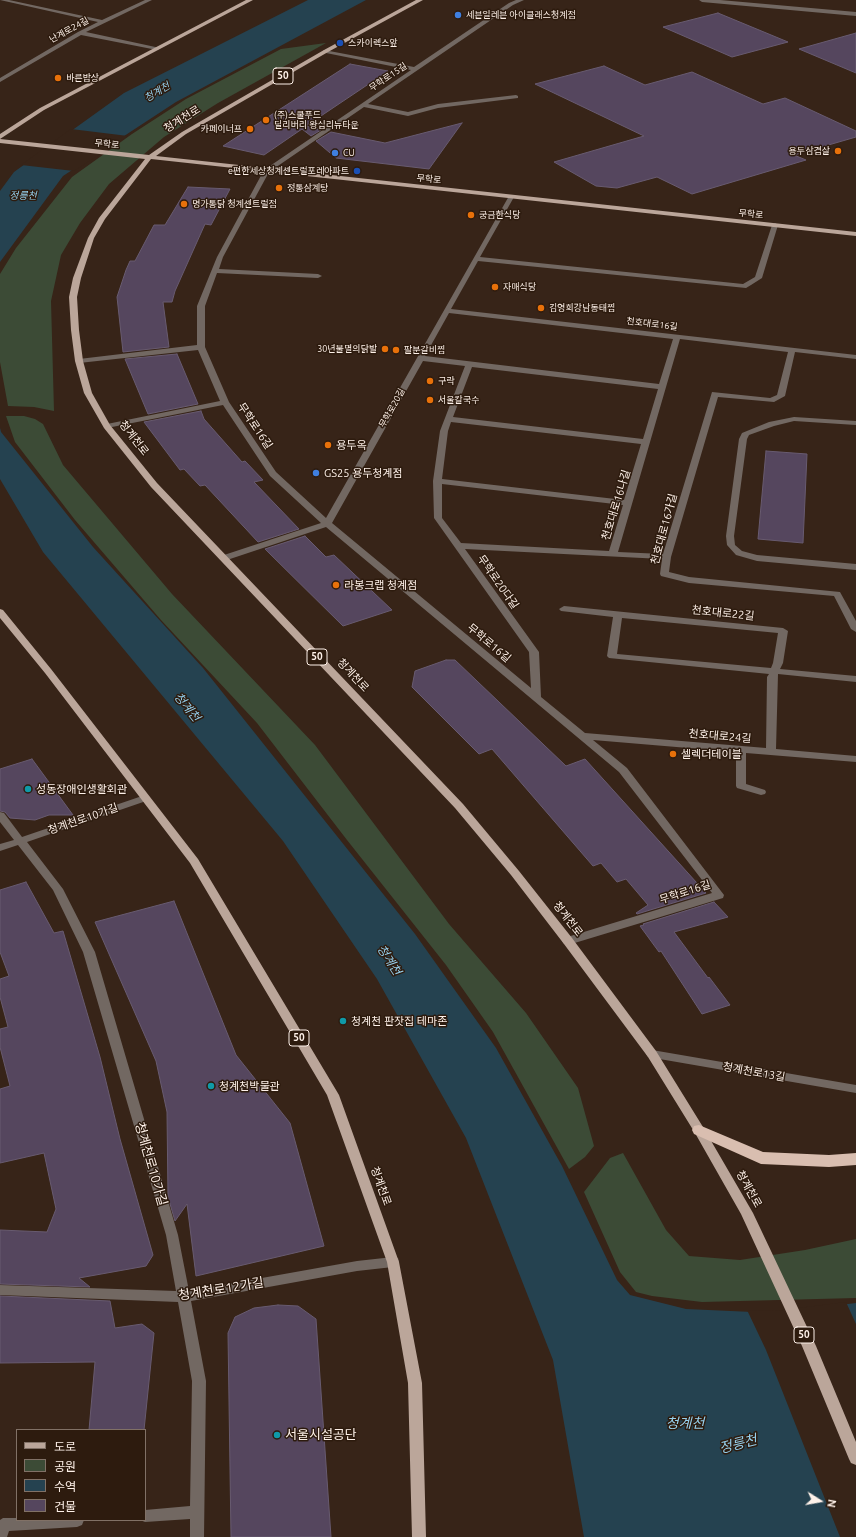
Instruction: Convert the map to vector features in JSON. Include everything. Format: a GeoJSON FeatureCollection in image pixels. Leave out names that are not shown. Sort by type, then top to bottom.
{"type":"FeatureCollection","features":[{"type":"Feature","properties":{"kind":"highway"},"geometry":{"type":"LineString","coordinates":[[699,1130],[762,1158],[829,1161],[856,1159]]}},
{"type":"Feature","properties":{"kind":"main road"},"geometry":{"type":"LineString","coordinates":[[0,137],[42,109],[250,0]]}},
{"type":"Feature","properties":{"kind":"main road","name":"청계천로"},"geometry":{"type":"LineString","coordinates":[[420,0],[326,51],[184,132],[149,158],[102,218],[91,238],[82,261],[73,297],[79,360],[88,393],[108,426],[154,485],[459,806],[515,873],[568,941],[652,1054],[699,1130],[747,1213],[809,1346],[856,1459]]}},
{"type":"Feature","properties":{"kind":"main road","name":"무학로"},"geometry":{"type":"LineString","coordinates":[[0,141],[856,234]]}},
{"type":"Feature","properties":{"kind":"main road","name":"청계천로"},"geometry":{"type":"LineString","coordinates":[[0,612],[48,671],[194,861],[333,1095],[394,1262],[416,1383],[420,1537]]}},
{"type":"Feature","properties":{"kind":"street"},"geometry":{"type":"LineString","coordinates":[[2,0],[103,22]]}},
{"type":"Feature","properties":{"kind":"street","name":"난계로24길"},"geometry":{"type":"LineString","coordinates":[[0,80],[80,33],[149,0]]}},
{"type":"Feature","properties":{"kind":"street","name":"무학로15길"},"geometry":{"type":"LineString","coordinates":[[266,170],[512,4],[521,0]]}},
{"type":"Feature","properties":{"kind":"street"},"geometry":{"type":"LineString","coordinates":[[702,0],[856,14]]}},
{"type":"Feature","properties":{"kind":"street"},"geometry":{"type":"LineString","coordinates":[[80,33],[157,48]]}},
{"type":"Feature","properties":{"kind":"street"},"geometry":{"type":"LineString","coordinates":[[326,51],[415,69]]}},
{"type":"Feature","properties":{"kind":"street"},"geometry":{"type":"LineString","coordinates":[[363,105],[408,114],[438,106],[516,97]]}},
{"type":"Feature","properties":{"kind":"street","name":"무학로16길"},"geometry":{"type":"LineString","coordinates":[[266,170],[220,257],[201,306],[201,347],[225,402],[273,474],[327,524],[623,770],[719,895],[568,941]]}},
{"type":"Feature","properties":{"kind":"street","name":"무학로20길"},"geometry":{"type":"LineString","coordinates":[[327,524],[511,196]]}},
{"type":"Feature","properties":{"kind":"street"},"geometry":{"type":"LineString","coordinates":[[476,259],[743,286],[758,278],[775,225]]}},
{"type":"Feature","properties":{"kind":"street"},"geometry":{"type":"LineString","coordinates":[[215,271],[318,276]]}},
{"type":"Feature","properties":{"kind":"street","name":"천호대로16길"},"geometry":{"type":"LineString","coordinates":[[447,310],[856,357]]}},
{"type":"Feature","properties":{"kind":"street","name":"천호대로16나길"},"geometry":{"type":"LineString","coordinates":[[459,546],[613,554],[677,337]]}},
{"type":"Feature","properties":{"kind":"street"},"geometry":{"type":"LineString","coordinates":[[79,360],[201,347]]}},
{"type":"Feature","properties":{"kind":"street","name":"천호대로16가길"},"geometry":{"type":"LineString","coordinates":[[792,350],[782,396],[771,400],[715,394],[667,557],[664,574],[689,580],[837,594],[856,629]]}},
{"type":"Feature","properties":{"kind":"street"},"geometry":{"type":"LineString","coordinates":[[420,358],[663,387]]}},
{"type":"Feature","properties":{"kind":"street","name":"무학로20다길"},"geometry":{"type":"LineString","coordinates":[[470,364],[444,431],[437,481],[438,518],[534,652],[536,697]]}},
{"type":"Feature","properties":{"kind":"street"},"geometry":{"type":"LineString","coordinates":[[108,426],[225,402]]}},
{"type":"Feature","properties":{"kind":"street"},"geometry":{"type":"LineString","coordinates":[[856,423],[794,419],[772,424],[746,434],[743,439],[730,536],[731,545],[734,549],[739,553],[752,557],[856,567]]}},
{"type":"Feature","properties":{"kind":"street"},"geometry":{"type":"LineString","coordinates":[[448,420],[646,442]]}},
{"type":"Feature","properties":{"kind":"street"},"geometry":{"type":"LineString","coordinates":[[437,481],[628,503]]}},
{"type":"Feature","properties":{"kind":"street"},"geometry":{"type":"LineString","coordinates":[[224,558],[327,524]]}},
{"type":"Feature","properties":{"kind":"street"},"geometry":{"type":"LineString","coordinates":[[613,554],[667,557]]}},
{"type":"Feature","properties":{"kind":"street","name":"천호대로22길"},"geometry":{"type":"LineString","coordinates":[[564,608],[784,631],[778,663],[772,677],[771,753]]}},
{"type":"Feature","properties":{"kind":"street"},"geometry":{"type":"LineString","coordinates":[[618,614],[612,656],[856,679]]}},
{"type":"Feature","properties":{"kind":"street","name":"천호대로24길"},"geometry":{"type":"LineString","coordinates":[[583,736],[856,759]]}},
{"type":"Feature","properties":{"kind":"street"},"geometry":{"type":"LineString","coordinates":[[741,750],[741,786],[760,792]]}},
{"type":"Feature","properties":{"kind":"street","name":"청계천로10가길"},"geometry":{"type":"LineString","coordinates":[[0,848],[145,798]]}},
{"type":"Feature","properties":{"kind":"street","name":"청계천로10가길"},"geometry":{"type":"LineString","coordinates":[[0,814],[58,889],[89,952],[172,1235],[198,1380],[197,1537]]}},
{"type":"Feature","properties":{"kind":"street","name":"청계천로13길"},"geometry":{"type":"LineString","coordinates":[[652,1054],[856,1089]]}},
{"type":"Feature","properties":{"kind":"street","name":"청계천로12가길"},"geometry":{"type":"LineString","coordinates":[[0,1290],[183,1297],[357,1266],[394,1262]]}},
{"type":"Feature","properties":{"kind":"street"},"geometry":{"type":"LineString","coordinates":[[146,1516],[198,1512]]}},
{"type":"Feature","properties":{"kind":"street"},"geometry":{"type":"LineString","coordinates":[[0,1537],[3,1525],[62,1521]]}},
{"type":"Feature","properties":{"kind":"green space"},"geometry":{"type":"Polygon","coordinates":[[[326,43],[218,103],[164,137],[109,184],[80,223],[61,255],[51,301],[54,411],[34,407],[8,406],[0,362],[0,274],[16,248],[72,177],[132,134],[186,99],[281,49],[326,43]]]}},
{"type":"Feature","properties":{"kind":"green space"},"geometry":{"type":"Polygon","coordinates":[[[6,416],[24,416],[35,419],[43,424],[63,465],[172,594],[315,745],[449,924],[526,1013],[578,1088],[594,1146],[585,1157],[569,1169],[493,1032],[446,965],[257,723],[161,620],[75,520],[15,442],[6,416]]]}},
{"type":"Feature","properties":{"kind":"green space"},"geometry":{"type":"Polygon","coordinates":[[[623,1153],[666,1230],[689,1256],[740,1260],[805,1250],[856,1239],[856,1298],[702,1302],[652,1296],[636,1292],[620,1272],[584,1192],[610,1158],[623,1153]]]}},
{"type":"Feature","properties":{"kind":"water","name":"청계천"},"geometry":{"type":"Polygon","coordinates":[[[308,0],[366,0],[176,102],[63,176],[0,262],[0,191],[14,172],[124,93],[308,0]]]}},
{"type":"Feature","properties":{"kind":"water","name":"청계천"},"geometry":{"type":"Polygon","coordinates":[[[0,428],[1,432],[93,547],[203,668],[415,934],[496,1048],[562,1166],[617,1280],[630,1295],[686,1309],[775,1313],[856,1303],[856,1537],[584,1537],[553,1360],[466,1138],[377,979],[283,841],[43,552],[0,479],[0,428]]]}},
{"type":"Feature","properties":{"kind":"pier"},"geometry":{"type":"Polygon","coordinates":[[[71,129],[128,136],[74,171],[21,165],[71,129]]]}},
{"type":"Feature","properties":{"kind":"pier"},"geometry":{"type":"Polygon","coordinates":[[[846,1302],[856,1324],[856,1537],[840,1537],[766,1350],[747,1310],[775,1311],[846,1302]]]}},
{"type":"Feature","properties":{"kind":"building"},"geometry":{"type":"Polygon","coordinates":[[[718,13],[788,42],[732,57],[663,27],[718,13]]]}},
{"type":"Feature","properties":{"kind":"building"},"geometry":{"type":"Polygon","coordinates":[[[856,33],[856,73],[799,49],[856,33]]]}},
{"type":"Feature","properties":{"kind":"building"},"geometry":{"type":"Polygon","coordinates":[[[350,64],[388,71],[306,126],[321,130],[311,136],[302,129],[264,155],[223,146],[350,64]]]}},
{"type":"Feature","properties":{"kind":"building"},"geometry":{"type":"Polygon","coordinates":[[[604,66],[645,85],[692,72],[763,104],[785,98],[856,131],[856,137],[794,155],[806,160],[692,194],[657,177],[617,188],[596,186],[554,162],[644,136],[535,84],[604,66]]]}},
{"type":"Feature","properties":{"kind":"building"},"geometry":{"type":"Polygon","coordinates":[[[462,123],[429,169],[336,158],[316,141],[331,132],[385,143],[462,123]]]}},
{"type":"Feature","properties":{"kind":"building"},"geometry":{"type":"Polygon","coordinates":[[[188,187],[230,189],[211,225],[205,224],[175,291],[172,302],[163,302],[169,347],[123,352],[117,297],[126,270],[130,261],[135,261],[154,225],[165,225],[188,187]]]}},
{"type":"Feature","properties":{"kind":"building"},"geometry":{"type":"Polygon","coordinates":[[[177,354],[198,404],[148,414],[125,359],[177,354]]]}},
{"type":"Feature","properties":{"kind":"building"},"geometry":{"type":"Polygon","coordinates":[[[201,411],[204,419],[242,462],[245,461],[263,480],[254,482],[299,529],[258,542],[205,485],[200,486],[184,469],[180,470],[144,422],[201,411]]]}},
{"type":"Feature","properties":{"kind":"building"},"geometry":{"type":"Polygon","coordinates":[[[766,451],[807,454],[803,543],[758,539],[766,451]]]}},
{"type":"Feature","properties":{"kind":"building"},"geometry":{"type":"Polygon","coordinates":[[[305,536],[326,557],[334,555],[392,610],[343,626],[265,549],[305,536]]]}},
{"type":"Feature","properties":{"kind":"building"},"geometry":{"type":"Polygon","coordinates":[[[446,660],[455,660],[566,766],[585,759],[706,893],[637,914],[636,913],[648,905],[626,879],[617,882],[601,863],[593,866],[492,749],[479,754],[412,687],[415,671],[446,660]]]}},
{"type":"Feature","properties":{"kind":"building","name":"성동장애인생활회관"},"geometry":{"type":"Polygon","coordinates":[[[32,759],[73,815],[49,815],[35,820],[10,818],[5,812],[0,811],[0,769],[32,759]]]}},
{"type":"Feature","properties":{"kind":"building"},"geometry":{"type":"Polygon","coordinates":[[[26,882],[54,933],[63,931],[100,1057],[120,1139],[153,1255],[146,1266],[79,1278],[90,1287],[0,1284],[0,1230],[47,1232],[56,1209],[44,1153],[0,1163],[0,1089],[10,1086],[0,1047],[0,1029],[8,1027],[0,997],[0,979],[9,976],[0,952],[0,890],[26,882]]]}},
{"type":"Feature","properties":{"kind":"building","name":"청계천박물관"},"geometry":{"type":"Polygon","coordinates":[[[174,901],[236,1055],[290,1123],[324,1246],[196,1276],[187,1204],[175,1221],[168,1197],[167,1112],[156,1061],[95,922],[174,901]]]}},
{"type":"Feature","properties":{"kind":"building"},"geometry":{"type":"Polygon","coordinates":[[[714,902],[728,917],[674,932],[730,1005],[702,1014],[661,951],[659,952],[640,926],[714,902]]]}},
{"type":"Feature","properties":{"kind":"building"},"geometry":{"type":"Polygon","coordinates":[[[0,1296],[110,1301],[115,1328],[142,1324],[154,1333],[144,1429],[89,1429],[95,1362],[0,1363],[0,1296]]]}},
{"type":"Feature","properties":{"kind":"building","name":"서울시설공단"},"geometry":{"type":"Polygon","coordinates":[[[278,1305],[298,1306],[316,1319],[331,1537],[231,1537],[228,1333],[235,1317],[254,1308],[278,1305]]]}},
{"type":"Feature","properties":{"kind":"place","name":"세븐일레븐 아이클래스청계점"},"geometry":{"type":"Point","coordinates":[458,15]}},
{"type":"Feature","properties":{"kind":"place","name":"스카이렉스앞"},"geometry":{"type":"Point","coordinates":[340,43]}},
{"type":"Feature","properties":{"kind":"place","name":"바른밥상"},"geometry":{"type":"Point","coordinates":[58,78]}},
{"type":"Feature","properties":{"kind":"place","name":"(주)스쿨푸드 딜리버리 왕십리뉴타운"},"geometry":{"type":"Point","coordinates":[266,120]}},
{"type":"Feature","properties":{"kind":"place","name":"카페이너프"},"geometry":{"type":"Point","coordinates":[250,129]}},
{"type":"Feature","properties":{"kind":"place","name":"용두삼겹살"},"geometry":{"type":"Point","coordinates":[838,151]}},
{"type":"Feature","properties":{"kind":"place","name":"CU"},"geometry":{"type":"Point","coordinates":[335,153]}},
{"type":"Feature","properties":{"kind":"place","name":"e편한세상청계센트럴포레아파트"},"geometry":{"type":"Point","coordinates":[357,171]}},
{"type":"Feature","properties":{"kind":"place","name":"정통삼계탕"},"geometry":{"type":"Point","coordinates":[279,188]}},
{"type":"Feature","properties":{"kind":"place","name":"명가통닭 청계센트럴점"},"geometry":{"type":"Point","coordinates":[184,204]}},
{"type":"Feature","properties":{"kind":"place","name":"궁금한식당"},"geometry":{"type":"Point","coordinates":[471,215]}},
{"type":"Feature","properties":{"kind":"place","name":"자매식당"},"geometry":{"type":"Point","coordinates":[495,287]}},
{"type":"Feature","properties":{"kind":"place","name":"김영희강남동태찜"},"geometry":{"type":"Point","coordinates":[541,308]}},
{"type":"Feature","properties":{"kind":"place","name":"30년불멸의닭발"},"geometry":{"type":"Point","coordinates":[385,349]}},
{"type":"Feature","properties":{"kind":"place","name":"팔분갈비찜"},"geometry":{"type":"Point","coordinates":[396,350]}},
{"type":"Feature","properties":{"kind":"place","name":"구락"},"geometry":{"type":"Point","coordinates":[430,381]}},
{"type":"Feature","properties":{"kind":"place","name":"서울칼국수"},"geometry":{"type":"Point","coordinates":[430,400]}},
{"type":"Feature","properties":{"kind":"place","name":"용두옥"},"geometry":{"type":"Point","coordinates":[328,445]}},
{"type":"Feature","properties":{"kind":"place","name":"GS25 용두청계점"},"geometry":{"type":"Point","coordinates":[316,473]}},
{"type":"Feature","properties":{"kind":"place","name":"라봉크랩 청계점"},"geometry":{"type":"Point","coordinates":[336,585]}},
{"type":"Feature","properties":{"kind":"place","name":"셀렉더테이블"},"geometry":{"type":"Point","coordinates":[673,754]}},
{"type":"Feature","properties":{"kind":"place","name":"성동장애인생활회관"},"geometry":{"type":"Point","coordinates":[28,789]}},
{"type":"Feature","properties":{"kind":"place","name":"청계천 판잣집 테마존"},"geometry":{"type":"Point","coordinates":[343,1021]}},
{"type":"Feature","properties":{"kind":"place","name":"청계천박물관"},"geometry":{"type":"Point","coordinates":[211,1086]}},
{"type":"Feature","properties":{"kind":"place","name":"서울시설공단"},"geometry":{"type":"Point","coordinates":[277,1435]}},
{"type":"Feature","properties":{"kind":"water label","name":"정릉천"},"geometry":{"type":"Point","coordinates":[23,196]}},
{"type":"Feature","properties":{"kind":"water label","name":"정릉천"},"geometry":{"type":"Point","coordinates":[738,1444]}}]}
